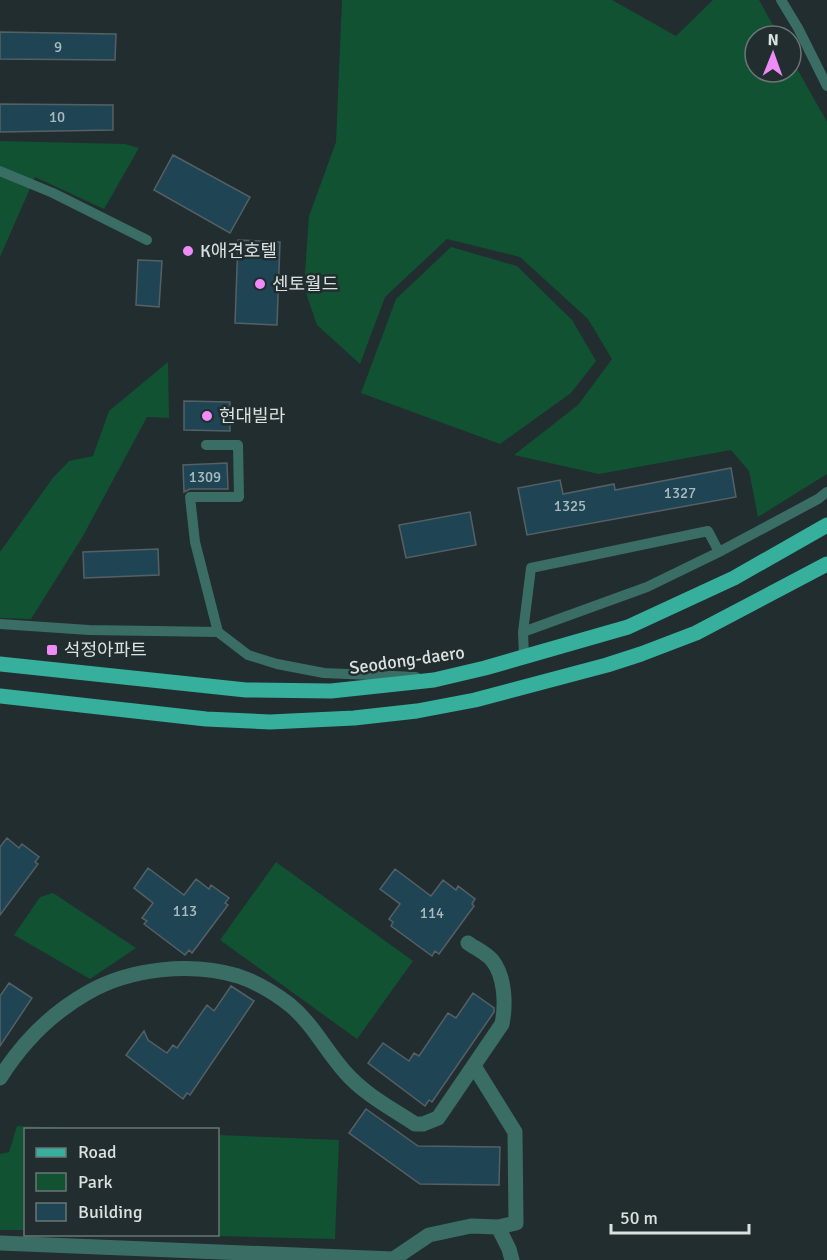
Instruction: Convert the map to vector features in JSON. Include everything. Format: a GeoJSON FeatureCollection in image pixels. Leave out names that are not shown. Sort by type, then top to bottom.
{"type":"FeatureCollection","features":[{"type":"Feature","properties":{"kind":"main road","name":"Seodong-daero"},"geometry":{"type":"LineString","coordinates":[[0,664],[246,690],[331,691],[435,680],[628,627],[734,578],[827,525]]}},
{"type":"Feature","properties":{"kind":"main road"},"geometry":{"type":"LineString","coordinates":[[0,696],[206,719],[270,722],[354,718],[417,711],[475,700],[641,654],[696,633],[827,564]]}},
{"type":"Feature","properties":{"kind":"street"},"geometry":{"type":"LineString","coordinates":[[0,1078],[9,1063],[36,1032],[66,1006],[89,992],[123,977],[167,970],[192,969],[239,977],[275,995],[291,1006],[307,1022],[345,1072],[364,1090],[415,1124],[423,1124],[438,1118],[502,1024],[505,1011],[504,987],[492,960],[468,943]]}},
{"type":"Feature","properties":{"kind":"street"},"geometry":{"type":"LineString","coordinates":[[0,1243],[393,1260],[429,1235],[471,1226],[498,1227],[516,1223],[515,1132],[474,1066]]}},
{"type":"Feature","properties":{"kind":"street"},"geometry":{"type":"LineString","coordinates":[[498,1227],[512,1260]]}},
{"type":"Feature","properties":{"kind":"lane"},"geometry":{"type":"LineString","coordinates":[[781,0],[827,86]]}},
{"type":"Feature","properties":{"kind":"lane"},"geometry":{"type":"LineString","coordinates":[[0,171],[53,193],[147,240]]}},
{"type":"Feature","properties":{"kind":"lane"},"geometry":{"type":"LineString","coordinates":[[206,445],[238,445],[239,497],[190,497],[195,542],[219,632],[248,655],[277,664],[324,673],[399,675],[435,680]]}},
{"type":"Feature","properties":{"kind":"lane"},"geometry":{"type":"LineString","coordinates":[[523,632],[647,587],[719,552],[827,492]]}},
{"type":"Feature","properties":{"kind":"lane"},"geometry":{"type":"LineString","coordinates":[[524,657],[523,632],[531,568],[708,531],[719,552]]}},
{"type":"Feature","properties":{"kind":"lane"},"geometry":{"type":"LineString","coordinates":[[0,624],[89,630],[219,632]]}},
{"type":"Feature","properties":{"kind":"green space"},"geometry":{"type":"Polygon","coordinates":[[[342,0],[612,0],[676,36],[713,0],[759,0],[772,24],[743,24],[743,84],[803,84],[803,79],[827,122],[827,474],[758,517],[749,471],[731,450],[599,474],[514,455],[578,405],[612,359],[588,319],[520,257],[447,239],[385,297],[360,364],[317,325],[304,287],[309,216],[336,142],[342,0]]]}},
{"type":"Feature","properties":{"kind":"green space"},"geometry":{"type":"Polygon","coordinates":[[[0,141],[125,144],[139,148],[104,209],[35,177],[0,257],[0,141]]]}},
{"type":"Feature","properties":{"kind":"green space"},"geometry":{"type":"Polygon","coordinates":[[[451,247],[517,266],[572,320],[596,361],[571,393],[500,444],[361,393],[396,299],[451,247]]]}},
{"type":"Feature","properties":{"kind":"green space"},"geometry":{"type":"Polygon","coordinates":[[[168,362],[169,418],[147,417],[83,536],[31,619],[0,618],[0,552],[52,479],[69,461],[93,456],[109,411],[168,362]]]}},
{"type":"Feature","properties":{"kind":"green space"},"geometry":{"type":"Polygon","coordinates":[[[276,862],[413,961],[357,1039],[220,940],[276,862]]]}},
{"type":"Feature","properties":{"kind":"green space"},"geometry":{"type":"Polygon","coordinates":[[[53,893],[136,948],[90,979],[14,935],[40,897],[53,893]]]}},
{"type":"Feature","properties":{"kind":"green space"},"geometry":{"type":"Polygon","coordinates":[[[17,1126],[72,1128],[24,1128],[24,1230],[0,1230],[0,1154],[9,1152],[17,1126]]]}},
{"type":"Feature","properties":{"kind":"green space"},"geometry":{"type":"Polygon","coordinates":[[[219,1135],[339,1140],[335,1239],[213,1236],[219,1236],[219,1135]]]}},
{"type":"Feature","properties":{"kind":"building"},"geometry":{"type":"Polygon","coordinates":[[[0,32],[116,34],[115,60],[0,59],[0,32]]]}},
{"type":"Feature","properties":{"kind":"building"},"geometry":{"type":"Polygon","coordinates":[[[0,104],[113,105],[113,130],[0,132],[0,104]]]}},
{"type":"Feature","properties":{"kind":"building"},"geometry":{"type":"Polygon","coordinates":[[[173,155],[250,197],[230,233],[154,190],[173,155]]]}},
{"type":"Feature","properties":{"kind":"building"},"geometry":{"type":"Polygon","coordinates":[[[238,240],[280,242],[277,325],[235,323],[238,240]]]}},
{"type":"Feature","properties":{"kind":"building"},"geometry":{"type":"Polygon","coordinates":[[[138,260],[162,261],[159,307],[136,305],[138,260]]]}},
{"type":"Feature","properties":{"kind":"building","name":"현대빌라"},"geometry":{"type":"Polygon","coordinates":[[[184,401],[230,402],[230,431],[184,430],[184,401]]]}},
{"type":"Feature","properties":{"kind":"building","name":"현대빌라"},"geometry":{"type":"Polygon","coordinates":[[[227,463],[228,489],[190,489],[184,492],[183,465],[227,463]]]}},
{"type":"Feature","properties":{"kind":"building"},"geometry":{"type":"Polygon","coordinates":[[[731,468],[736,497],[527,535],[518,488],[560,480],[563,494],[614,484],[615,490],[731,468]]]}},
{"type":"Feature","properties":{"kind":"building"},"geometry":{"type":"Polygon","coordinates":[[[470,512],[476,545],[406,558],[399,525],[470,512]]]}},
{"type":"Feature","properties":{"kind":"building"},"geometry":{"type":"Polygon","coordinates":[[[158,549],[159,575],[84,578],[83,552],[158,549]]]}},
{"type":"Feature","properties":{"kind":"building"},"geometry":{"type":"Polygon","coordinates":[[[7,838],[19,848],[22,844],[39,857],[35,862],[38,864],[0,915],[0,847],[7,838]]]}},
{"type":"Feature","properties":{"kind":"building"},"geometry":{"type":"Polygon","coordinates":[[[148,868],[184,895],[196,879],[209,889],[211,885],[229,898],[225,903],[228,905],[192,953],[189,950],[185,955],[144,924],[147,921],[142,918],[153,903],[134,888],[148,868]]]}},
{"type":"Feature","properties":{"kind":"building"},"geometry":{"type":"Polygon","coordinates":[[[395,869],[431,896],[443,880],[456,890],[458,886],[475,899],[472,904],[474,906],[439,954],[435,951],[432,956],[391,926],[393,922],[389,919],[400,904],[380,889],[395,869]]]}},
{"type":"Feature","properties":{"kind":"building"},"geometry":{"type":"Polygon","coordinates":[[[9,983],[32,998],[0,1046],[0,996],[9,983]]]}},
{"type":"Feature","properties":{"kind":"building"},"geometry":{"type":"Polygon","coordinates":[[[231,986],[254,1001],[190,1095],[187,1093],[183,1099],[126,1055],[144,1031],[148,1040],[167,1053],[173,1045],[177,1048],[207,1005],[214,1011],[231,986]]]}},
{"type":"Feature","properties":{"kind":"building"},"geometry":{"type":"Polygon","coordinates":[[[473,993],[494,1008],[494,1012],[432,1102],[429,1100],[425,1106],[368,1063],[383,1043],[409,1061],[414,1053],[419,1056],[448,1013],[456,1018],[473,993]]]}},
{"type":"Feature","properties":{"kind":"building"},"geometry":{"type":"Polygon","coordinates":[[[366,1109],[418,1146],[500,1147],[499,1185],[420,1184],[349,1133],[366,1109]]]}},
{"type":"Feature","properties":{"kind":"place","name":"K애견호텔"},"geometry":{"type":"Point","coordinates":[188,251]}},
{"type":"Feature","properties":{"kind":"place","name":"센토월드"},"geometry":{"type":"Point","coordinates":[260,284]}},
{"type":"Feature","properties":{"kind":"place","name":"현대빌라"},"geometry":{"type":"Point","coordinates":[207,416]}},
{"type":"Feature","properties":{"kind":"place","name":"석정아파트"},"geometry":{"type":"Point","coordinates":[52,650]}}]}
